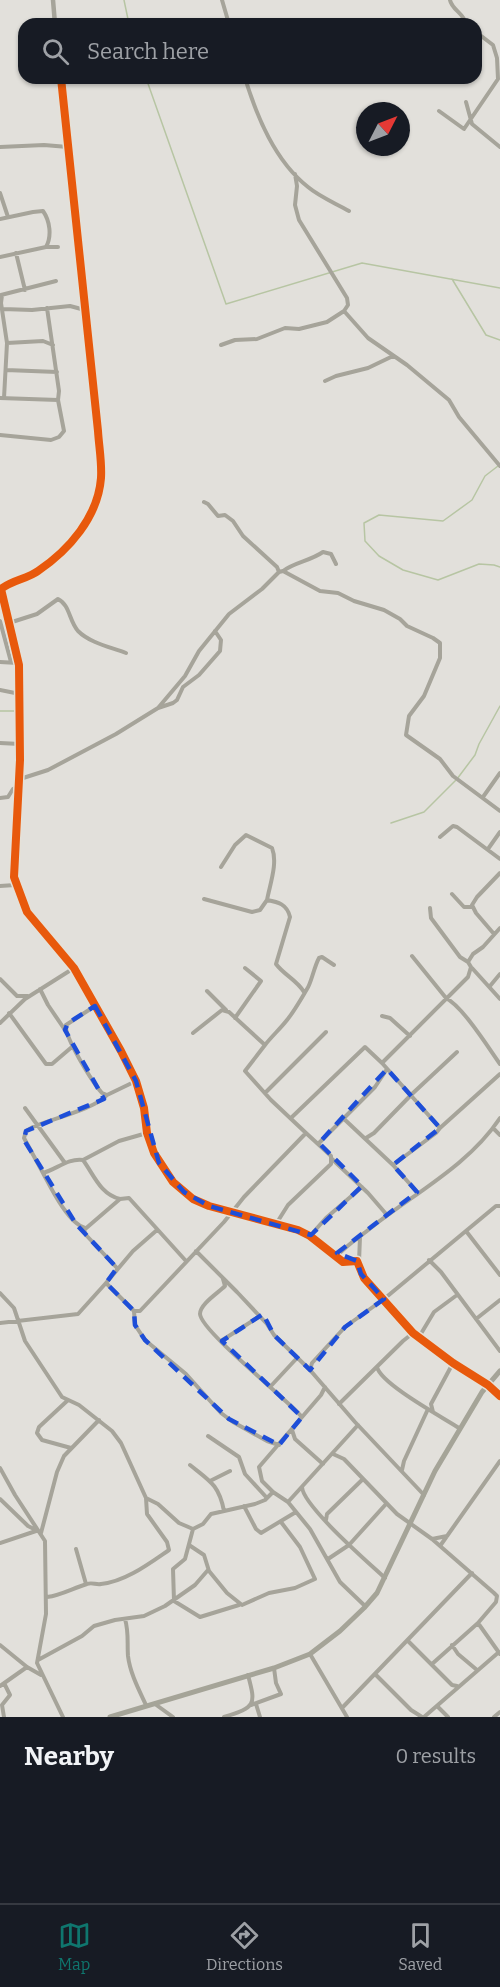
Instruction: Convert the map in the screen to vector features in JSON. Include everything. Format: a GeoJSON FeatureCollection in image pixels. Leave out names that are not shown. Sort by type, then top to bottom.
{"type":"FeatureCollection","features":[{"type":"Feature","properties":{"kind":"main road"},"geometry":{"type":"LineString","coordinates":[[110,1717],[274,1668],[310,1654],[328,1641],[366,1606],[385,1578],[410,1523],[459,1428],[500,1371]]}},
{"type":"Feature","properties":{"kind":"street"},"geometry":{"type":"LineString","coordinates":[[53,0],[55,18]]}},
{"type":"Feature","properties":{"kind":"street"},"geometry":{"type":"LineString","coordinates":[[222,0],[228,18]]}},
{"type":"Feature","properties":{"kind":"street"},"geometry":{"type":"LineString","coordinates":[[450,0],[450,4],[464,18]]}},
{"type":"Feature","properties":{"kind":"street"},"geometry":{"type":"LineString","coordinates":[[439,111],[464,129],[498,79],[497,58],[493,45],[482,37]]}},
{"type":"Feature","properties":{"kind":"street"},"geometry":{"type":"LineString","coordinates":[[62,84],[101,468],[99,493],[84,524],[67,547],[37,572],[4,586],[0,591],[18,663],[20,694],[20,779],[13,866],[15,885],[32,920],[74,968],[136,1081],[144,1108],[147,1133],[159,1163],[178,1187],[193,1199],[204,1204],[298,1230],[310,1236],[346,1263],[355,1260],[359,1263]]}},
{"type":"Feature","properties":{"kind":"street"},"geometry":{"type":"LineString","coordinates":[[247,84],[261,124],[279,154],[295,174],[316,193],[349,211]]}},
{"type":"Feature","properties":{"kind":"street"},"geometry":{"type":"LineString","coordinates":[[466,102],[472,124],[500,147]]}},
{"type":"Feature","properties":{"kind":"street"},"geometry":{"type":"LineString","coordinates":[[0,147],[44,145],[68,147]]}},
{"type":"Feature","properties":{"kind":"street"},"geometry":{"type":"LineString","coordinates":[[221,345],[235,340],[257,339],[285,328],[299,329],[327,322],[344,311],[348,305],[347,298],[305,232],[296,213],[295,174]]}},
{"type":"Feature","properties":{"kind":"street"},"geometry":{"type":"LineString","coordinates":[[0,193],[8,217]]}},
{"type":"Feature","properties":{"kind":"street"},"geometry":{"type":"LineString","coordinates":[[0,219],[44,212],[50,236],[46,247]]}},
{"type":"Feature","properties":{"kind":"street"},"geometry":{"type":"LineString","coordinates":[[0,257],[46,247],[58,247]]}},
{"type":"Feature","properties":{"kind":"street"},"geometry":{"type":"LineString","coordinates":[[16,253],[25,290]]}},
{"type":"Feature","properties":{"kind":"street"},"geometry":{"type":"LineString","coordinates":[[56,281],[1,295],[7,343],[2,398],[58,400]]}},
{"type":"Feature","properties":{"kind":"street"},"geometry":{"type":"LineString","coordinates":[[3,309],[70,306],[85,310]]}},
{"type":"Feature","properties":{"kind":"street"},"geometry":{"type":"LineString","coordinates":[[0,435],[51,440],[64,432],[58,400],[57,372],[48,308]]}},
{"type":"Feature","properties":{"kind":"street"},"geometry":{"type":"LineString","coordinates":[[344,311],[368,338],[449,400],[459,417],[500,466]]}},
{"type":"Feature","properties":{"kind":"street"},"geometry":{"type":"LineString","coordinates":[[7,343],[43,341],[54,345]]}},
{"type":"Feature","properties":{"kind":"street"},"geometry":{"type":"LineString","coordinates":[[325,381],[363,370],[393,356]]}},
{"type":"Feature","properties":{"kind":"street"},"geometry":{"type":"LineString","coordinates":[[6,370],[57,372]]}},
{"type":"Feature","properties":{"kind":"street"},"geometry":{"type":"LineString","coordinates":[[204,502],[218,516],[225,515],[230,518],[243,536],[281,572],[320,591],[338,594],[384,610],[407,626],[440,643],[440,657],[424,696],[418,707],[408,716],[406,733],[409,738],[440,759],[453,776],[500,811]]}},
{"type":"Feature","properties":{"kind":"street"},"geometry":{"type":"LineString","coordinates":[[158,708],[186,674],[196,655],[229,614],[291,565],[310,560],[323,552],[331,554],[336,564]]}},
{"type":"Feature","properties":{"kind":"street"},"geometry":{"type":"LineString","coordinates":[[9,622],[37,614],[58,599],[66,606],[79,632],[103,645],[126,653]]}},
{"type":"Feature","properties":{"kind":"street"},"geometry":{"type":"LineString","coordinates":[[0,621],[11,662]]}},
{"type":"Feature","properties":{"kind":"street"},"geometry":{"type":"LineString","coordinates":[[20,779],[53,768],[158,708],[177,700],[183,687],[199,675],[220,651],[221,640],[215,631]]}},
{"type":"Feature","properties":{"kind":"street"},"geometry":{"type":"LineString","coordinates":[[0,662],[18,663]]}},
{"type":"Feature","properties":{"kind":"street"},"geometry":{"type":"LineString","coordinates":[[0,690],[20,694]]}},
{"type":"Feature","properties":{"kind":"street"},"geometry":{"type":"LineString","coordinates":[[0,743],[20,744]]}},
{"type":"Feature","properties":{"kind":"street"},"geometry":{"type":"LineString","coordinates":[[483,797],[500,773]]}},
{"type":"Feature","properties":{"kind":"street"},"geometry":{"type":"LineString","coordinates":[[0,798],[8,797],[13,789],[19,786]]}},
{"type":"Feature","properties":{"kind":"street"},"geometry":{"type":"LineString","coordinates":[[440,837],[453,826],[457,827],[500,859]]}},
{"type":"Feature","properties":{"kind":"street"},"geometry":{"type":"LineString","coordinates":[[488,849],[500,832]]}},
{"type":"Feature","properties":{"kind":"street"},"geometry":{"type":"LineString","coordinates":[[204,899],[252,912],[260,910],[267,900],[273,870],[272,848],[246,835],[235,844],[221,867]]}},
{"type":"Feature","properties":{"kind":"street"},"geometry":{"type":"LineString","coordinates":[[472,907],[477,897],[500,873]]}},
{"type":"Feature","properties":{"kind":"street"},"geometry":{"type":"LineString","coordinates":[[0,886],[15,885]]}},
{"type":"Feature","properties":{"kind":"street"},"geometry":{"type":"LineString","coordinates":[[452,894],[466,908],[472,907]]}},
{"type":"Feature","properties":{"kind":"street"},"geometry":{"type":"LineString","coordinates":[[267,900],[278,902],[289,912],[286,932],[276,964],[282,972],[299,984],[304,992]]}},
{"type":"Feature","properties":{"kind":"street"},"geometry":{"type":"LineString","coordinates":[[472,907],[494,934]]}},
{"type":"Feature","properties":{"kind":"street"},"geometry":{"type":"LineString","coordinates":[[429,908],[431,918],[460,957],[468,962],[500,999]]}},
{"type":"Feature","properties":{"kind":"street"},"geometry":{"type":"LineString","coordinates":[[468,962],[473,954],[483,947],[499,929]]}},
{"type":"Feature","properties":{"kind":"street"},"geometry":{"type":"LineString","coordinates":[[412,956],[446,998],[452,1001],[467,1019],[500,1064]]}},
{"type":"Feature","properties":{"kind":"street"},"geometry":{"type":"LineString","coordinates":[[334,965],[322,957],[319,958],[312,971],[307,990],[298,1005],[244,1071],[362,1186],[387,1215]]}},
{"type":"Feature","properties":{"kind":"street"},"geometry":{"type":"LineString","coordinates":[[382,1063],[468,977],[471,967]]}},
{"type":"Feature","properties":{"kind":"street"},"geometry":{"type":"LineString","coordinates":[[0,1023],[30,996],[74,968]]}},
{"type":"Feature","properties":{"kind":"street"},"geometry":{"type":"LineString","coordinates":[[235,1018],[261,981],[245,968]]}},
{"type":"Feature","properties":{"kind":"street"},"geometry":{"type":"LineString","coordinates":[[490,986],[500,974]]}},
{"type":"Feature","properties":{"kind":"street"},"geometry":{"type":"LineString","coordinates":[[0,979],[17,996],[30,996]]}},
{"type":"Feature","properties":{"kind":"street"},"geometry":{"type":"LineString","coordinates":[[40,989],[99,1090],[102,1094],[108,1095]]}},
{"type":"Feature","properties":{"kind":"street"},"geometry":{"type":"LineString","coordinates":[[207,991],[265,1045]]}},
{"type":"Feature","properties":{"kind":"street"},"geometry":{"type":"LineString","coordinates":[[65,1030],[68,1023],[95,1006]]}},
{"type":"Feature","properties":{"kind":"street"},"geometry":{"type":"LineString","coordinates":[[193,1033],[222,1010],[227,1011]]}},
{"type":"Feature","properties":{"kind":"street"},"geometry":{"type":"LineString","coordinates":[[9,1013],[46,1064],[52,1064],[73,1046]]}},
{"type":"Feature","properties":{"kind":"street"},"geometry":{"type":"LineString","coordinates":[[382,1016],[390,1018],[410,1036]]}},
{"type":"Feature","properties":{"kind":"street"},"geometry":{"type":"LineString","coordinates":[[265,1093],[326,1032]]}},
{"type":"Feature","properties":{"kind":"street"},"geometry":{"type":"LineString","coordinates":[[291,1118],[364,1047],[412,1094],[440,1128]]}},
{"type":"Feature","properties":{"kind":"street"},"geometry":{"type":"LineString","coordinates":[[366,1138],[374,1133],[457,1052]]}},
{"type":"Feature","properties":{"kind":"street"},"geometry":{"type":"LineString","coordinates":[[319,1143],[375,1086],[387,1069]]}},
{"type":"Feature","properties":{"kind":"street"},"geometry":{"type":"LineString","coordinates":[[393,1165],[436,1133],[500,1074]]}},
{"type":"Feature","properties":{"kind":"street"},"geometry":{"type":"LineString","coordinates":[[85,1228],[76,1224],[53,1191],[24,1138],[26,1131],[105,1098],[136,1081]]}},
{"type":"Feature","properties":{"kind":"street"},"geometry":{"type":"LineString","coordinates":[[25,1108],[65,1162]]}},
{"type":"Feature","properties":{"kind":"street"},"geometry":{"type":"LineString","coordinates":[[343,1118],[366,1138],[417,1192]]}},
{"type":"Feature","properties":{"kind":"street"},"geometry":{"type":"LineString","coordinates":[[336,1257],[387,1215],[448,1171],[493,1128],[500,1118]]}},
{"type":"Feature","properties":{"kind":"street"},"geometry":{"type":"LineString","coordinates":[[493,1128],[500,1134]]}},
{"type":"Feature","properties":{"kind":"street"},"geometry":{"type":"LineString","coordinates":[[43,1173],[54,1170],[65,1162],[83,1160],[119,1141],[147,1133]]}},
{"type":"Feature","properties":{"kind":"street"},"geometry":{"type":"LineString","coordinates":[[134,1311],[140,1311],[306,1133]]}},
{"type":"Feature","properties":{"kind":"street"},"geometry":{"type":"LineString","coordinates":[[276,1224],[282,1212],[331,1164],[332,1159]]}},
{"type":"Feature","properties":{"kind":"street"},"geometry":{"type":"LineString","coordinates":[[83,1160],[97,1184],[111,1197],[129,1198],[186,1261]]}},
{"type":"Feature","properties":{"kind":"street"},"geometry":{"type":"LineString","coordinates":[[310,1236],[326,1218],[362,1186]]}},
{"type":"Feature","properties":{"kind":"street"},"geometry":{"type":"LineString","coordinates":[[85,1228],[120,1199]]}},
{"type":"Feature","properties":{"kind":"street"},"geometry":{"type":"LineString","coordinates":[[310,1370],[312,1363],[345,1327],[384,1299],[499,1205]]}},
{"type":"Feature","properties":{"kind":"street"},"geometry":{"type":"LineString","coordinates":[[85,1228],[87,1235],[117,1268]]}},
{"type":"Feature","properties":{"kind":"street"},"geometry":{"type":"LineString","coordinates":[[0,1323],[78,1314],[117,1268],[158,1230]]}},
{"type":"Feature","properties":{"kind":"street"},"geometry":{"type":"LineString","coordinates":[[466,1231],[500,1275]]}},
{"type":"Feature","properties":{"kind":"street"},"geometry":{"type":"LineString","coordinates":[[360,1236],[361,1274],[413,1333],[453,1363],[488,1385],[500,1396]]}},
{"type":"Feature","properties":{"kind":"street"},"geometry":{"type":"LineString","coordinates":[[196,1251],[260,1316],[274,1335],[310,1370],[424,1495]]}},
{"type":"Feature","properties":{"kind":"street"},"geometry":{"type":"LineString","coordinates":[[429,1260],[500,1351]]}},
{"type":"Feature","properties":{"kind":"street"},"geometry":{"type":"LineString","coordinates":[[223,1279],[225,1286],[203,1307],[200,1315],[206,1327],[302,1417]]}},
{"type":"Feature","properties":{"kind":"street"},"geometry":{"type":"LineString","coordinates":[[106,1283],[134,1311],[135,1325],[145,1340],[185,1373],[221,1413],[267,1442],[279,1445]]}},
{"type":"Feature","properties":{"kind":"street"},"geometry":{"type":"LineString","coordinates":[[0,1293],[14,1308],[25,1341],[61,1396],[79,1405],[99,1420],[121,1443],[146,1498],[147,1514],[167,1542],[169,1550],[130,1575],[101,1584],[86,1584],[66,1593],[47,1597]]}},
{"type":"Feature","properties":{"kind":"street"},"geometry":{"type":"LineString","coordinates":[[419,1338],[434,1312],[457,1295]]}},
{"type":"Feature","properties":{"kind":"street"},"geometry":{"type":"LineString","coordinates":[[477,1319],[500,1300]]}},
{"type":"Feature","properties":{"kind":"street"},"geometry":{"type":"LineString","coordinates":[[221,1341],[260,1316]]}},
{"type":"Feature","properties":{"kind":"street"},"geometry":{"type":"LineString","coordinates":[[0,1328],[6,1322]]}},
{"type":"Feature","properties":{"kind":"street"},"geometry":{"type":"LineString","coordinates":[[339,1404],[405,1338],[413,1333]]}},
{"type":"Feature","properties":{"kind":"street"},"geometry":{"type":"LineString","coordinates":[[270,1387],[297,1358]]}},
{"type":"Feature","properties":{"kind":"street"},"geometry":{"type":"LineString","coordinates":[[434,1412],[431,1404],[453,1363]]}},
{"type":"Feature","properties":{"kind":"street"},"geometry":{"type":"LineString","coordinates":[[377,1367],[379,1373]]}},
{"type":"Feature","properties":{"kind":"street"},"geometry":{"type":"LineString","coordinates":[[372,1372],[379,1373],[428,1409],[459,1428]]}},
{"type":"Feature","properties":{"kind":"street"},"geometry":{"type":"LineString","coordinates":[[325,1388],[259,1467],[262,1481],[288,1502],[310,1529],[340,1582],[366,1606]]}},
{"type":"Feature","properties":{"kind":"street"},"geometry":{"type":"LineString","coordinates":[[67,1401],[38,1428],[37,1433],[42,1440],[72,1448]]}},
{"type":"Feature","properties":{"kind":"street"},"geometry":{"type":"LineString","coordinates":[[402,1471],[404,1461],[428,1409]]}},
{"type":"Feature","properties":{"kind":"street"},"geometry":{"type":"LineString","coordinates":[[39,1532],[64,1456],[99,1420]]}},
{"type":"Feature","properties":{"kind":"street"},"geometry":{"type":"LineString","coordinates":[[288,1502],[358,1425]]}},
{"type":"Feature","properties":{"kind":"street"},"geometry":{"type":"LineString","coordinates":[[292,1430],[294,1437],[323,1464]]}},
{"type":"Feature","properties":{"kind":"street"},"geometry":{"type":"LineString","coordinates":[[208,1436],[239,1457],[245,1474],[267,1498]]}},
{"type":"Feature","properties":{"kind":"street"},"geometry":{"type":"LineString","coordinates":[[286,1437],[294,1437]]}},
{"type":"Feature","properties":{"kind":"street"},"geometry":{"type":"LineString","coordinates":[[333,1454],[344,1459],[386,1504],[432,1539],[497,1596],[495,1602],[478,1623],[432,1664]]}},
{"type":"Feature","properties":{"kind":"street"},"geometry":{"type":"LineString","coordinates":[[440,1546],[500,1461]]}},
{"type":"Feature","properties":{"kind":"street"},"geometry":{"type":"LineString","coordinates":[[190,1465],[220,1492],[224,1512]]}},
{"type":"Feature","properties":{"kind":"street"},"geometry":{"type":"LineString","coordinates":[[0,1468],[45,1541],[47,1597],[44,1630],[37,1660],[63,1717]]}},
{"type":"Feature","properties":{"kind":"street"},"geometry":{"type":"LineString","coordinates":[[210,1481],[230,1471]]}},
{"type":"Feature","properties":{"kind":"street"},"geometry":{"type":"LineString","coordinates":[[326,1520],[327,1514],[363,1479]]}},
{"type":"Feature","properties":{"kind":"street"},"geometry":{"type":"LineString","coordinates":[[302,1487],[304,1496]]}},
{"type":"Feature","properties":{"kind":"street"},"geometry":{"type":"LineString","coordinates":[[174,1600],[174,1568],[185,1559],[193,1529],[203,1524],[211,1514],[255,1504],[273,1492]]}},
{"type":"Feature","properties":{"kind":"street"},"geometry":{"type":"LineString","coordinates":[[296,1493],[304,1496],[349,1545],[385,1578]]}},
{"type":"Feature","properties":{"kind":"street"},"geometry":{"type":"LineString","coordinates":[[146,1498],[179,1522],[193,1529]]}},
{"type":"Feature","properties":{"kind":"street"},"geometry":{"type":"LineString","coordinates":[[0,1499],[30,1528],[39,1532]]}},
{"type":"Feature","properties":{"kind":"street"},"geometry":{"type":"LineString","coordinates":[[328,1559],[349,1545],[386,1504]]}},
{"type":"Feature","properties":{"kind":"street"},"geometry":{"type":"LineString","coordinates":[[244,1506],[261,1533],[296,1512]]}},
{"type":"Feature","properties":{"kind":"street"},"geometry":{"type":"LineString","coordinates":[[174,1600],[202,1617],[242,1605],[269,1593],[295,1588],[315,1579],[300,1546],[281,1522]]}},
{"type":"Feature","properties":{"kind":"street"},"geometry":{"type":"LineString","coordinates":[[0,1543],[39,1532]]}},
{"type":"Feature","properties":{"kind":"street"},"geometry":{"type":"LineString","coordinates":[[432,1539],[448,1536]]}},
{"type":"Feature","properties":{"kind":"street"},"geometry":{"type":"LineString","coordinates":[[189,1545],[205,1556],[208,1570],[239,1605]]}},
{"type":"Feature","properties":{"kind":"street"},"geometry":{"type":"LineString","coordinates":[[76,1549],[86,1584]]}},
{"type":"Feature","properties":{"kind":"street"},"geometry":{"type":"LineString","coordinates":[[37,1660],[82,1636],[94,1626],[144,1616],[174,1600],[197,1584],[208,1570]]}},
{"type":"Feature","properties":{"kind":"street"},"geometry":{"type":"LineString","coordinates":[[342,1708],[472,1574]]}},
{"type":"Feature","properties":{"kind":"street"},"geometry":{"type":"LineString","coordinates":[[125,1619],[129,1632],[128,1659],[146,1705]]}},
{"type":"Feature","properties":{"kind":"street"},"geometry":{"type":"LineString","coordinates":[[375,1674],[411,1710],[423,1717],[499,1653],[478,1623]]}},
{"type":"Feature","properties":{"kind":"street"},"geometry":{"type":"LineString","coordinates":[[408,1641],[452,1685],[458,1687]]}},
{"type":"Feature","properties":{"kind":"street"},"geometry":{"type":"LineString","coordinates":[[452,1645],[458,1654],[477,1670]]}},
{"type":"Feature","properties":{"kind":"street"},"geometry":{"type":"LineString","coordinates":[[0,1646],[27,1667],[42,1675]]}},
{"type":"Feature","properties":{"kind":"street"},"geometry":{"type":"LineString","coordinates":[[310,1654],[347,1717]]}},
{"type":"Feature","properties":{"kind":"street"},"geometry":{"type":"LineString","coordinates":[[4,1717],[2,1705],[10,1695],[2,1685],[27,1667]]}},
{"type":"Feature","properties":{"kind":"street"},"geometry":{"type":"LineString","coordinates":[[224,1717],[280,1694],[274,1668]]}},
{"type":"Feature","properties":{"kind":"street"},"geometry":{"type":"LineString","coordinates":[[248,1674],[254,1694],[254,1701],[251,1705]]}},
{"type":"Feature","properties":{"kind":"street"},"geometry":{"type":"LineString","coordinates":[[452,1685],[452,1691]]}},
{"type":"Feature","properties":{"kind":"street"},"geometry":{"type":"LineString","coordinates":[[155,1703],[173,1717]]}},
{"type":"Feature","properties":{"kind":"street"},"geometry":{"type":"LineString","coordinates":[[256,1704],[260,1717]]}},
{"type":"Feature","properties":{"kind":"street"},"geometry":{"type":"LineString","coordinates":[[437,1706],[448,1717]]}},
{"type":"Feature","properties":{"kind":"street"},"geometry":{"type":"LineString","coordinates":[[494,1717],[500,1712]]}},
{"type":"Feature","properties":{"kind":"highlighted area"},"geometry":{"type":"Polygon","coordinates":[[[95,1006],[136,1081],[159,1163],[184,1192],[209,1206],[311,1235],[362,1186],[319,1143],[387,1069],[440,1128],[393,1165],[417,1192],[337,1253],[357,1261],[361,1274],[384,1299],[345,1327],[310,1370],[274,1335],[263,1314],[222,1341],[302,1417],[279,1445],[229,1419],[145,1340],[135,1325],[134,1311],[106,1283],[117,1268],[76,1224],[24,1140],[26,1131],[104,1099],[65,1030],[68,1023],[95,1006]]]}},
{"type":"Feature","properties":{"kind":"waterway"},"geometry":{"type":"LineString","coordinates":[[124,0],[128,18]]}},
{"type":"Feature","properties":{"kind":"waterway"},"geometry":{"type":"LineString","coordinates":[[148,84],[226,304],[362,263],[500,288]]}},
{"type":"Feature","properties":{"kind":"waterway"},"geometry":{"type":"LineString","coordinates":[[452,279],[486,335],[500,340]]}},
{"type":"Feature","properties":{"kind":"waterway"},"geometry":{"type":"LineString","coordinates":[[498,466],[485,476],[472,500],[443,521],[379,515],[364,523],[365,541],[379,556],[403,570],[438,580],[479,564],[500,567]]}},
{"type":"Feature","properties":{"kind":"waterway"},"geometry":{"type":"LineString","coordinates":[[391,823],[424,812],[457,779],[475,755],[500,706]]}},
{"type":"Feature","properties":{"kind":"waterway"},"geometry":{"type":"LineString","coordinates":[[0,711],[17,711]]}},
{"type":"Feature","properties":{"kind":"cycle path"},"geometry":{"type":"LineString","coordinates":[[62,84],[101,478],[94,506],[71,543],[38,571],[1,589],[19,665],[20,760],[14,877],[27,912],[74,968],[121,1051],[136,1081],[144,1108],[147,1133],[154,1153],[173,1182],[193,1199],[209,1206],[298,1230],[310,1236],[343,1262],[357,1261],[364,1278],[413,1333],[453,1363],[488,1385],[500,1396]]}}]}
